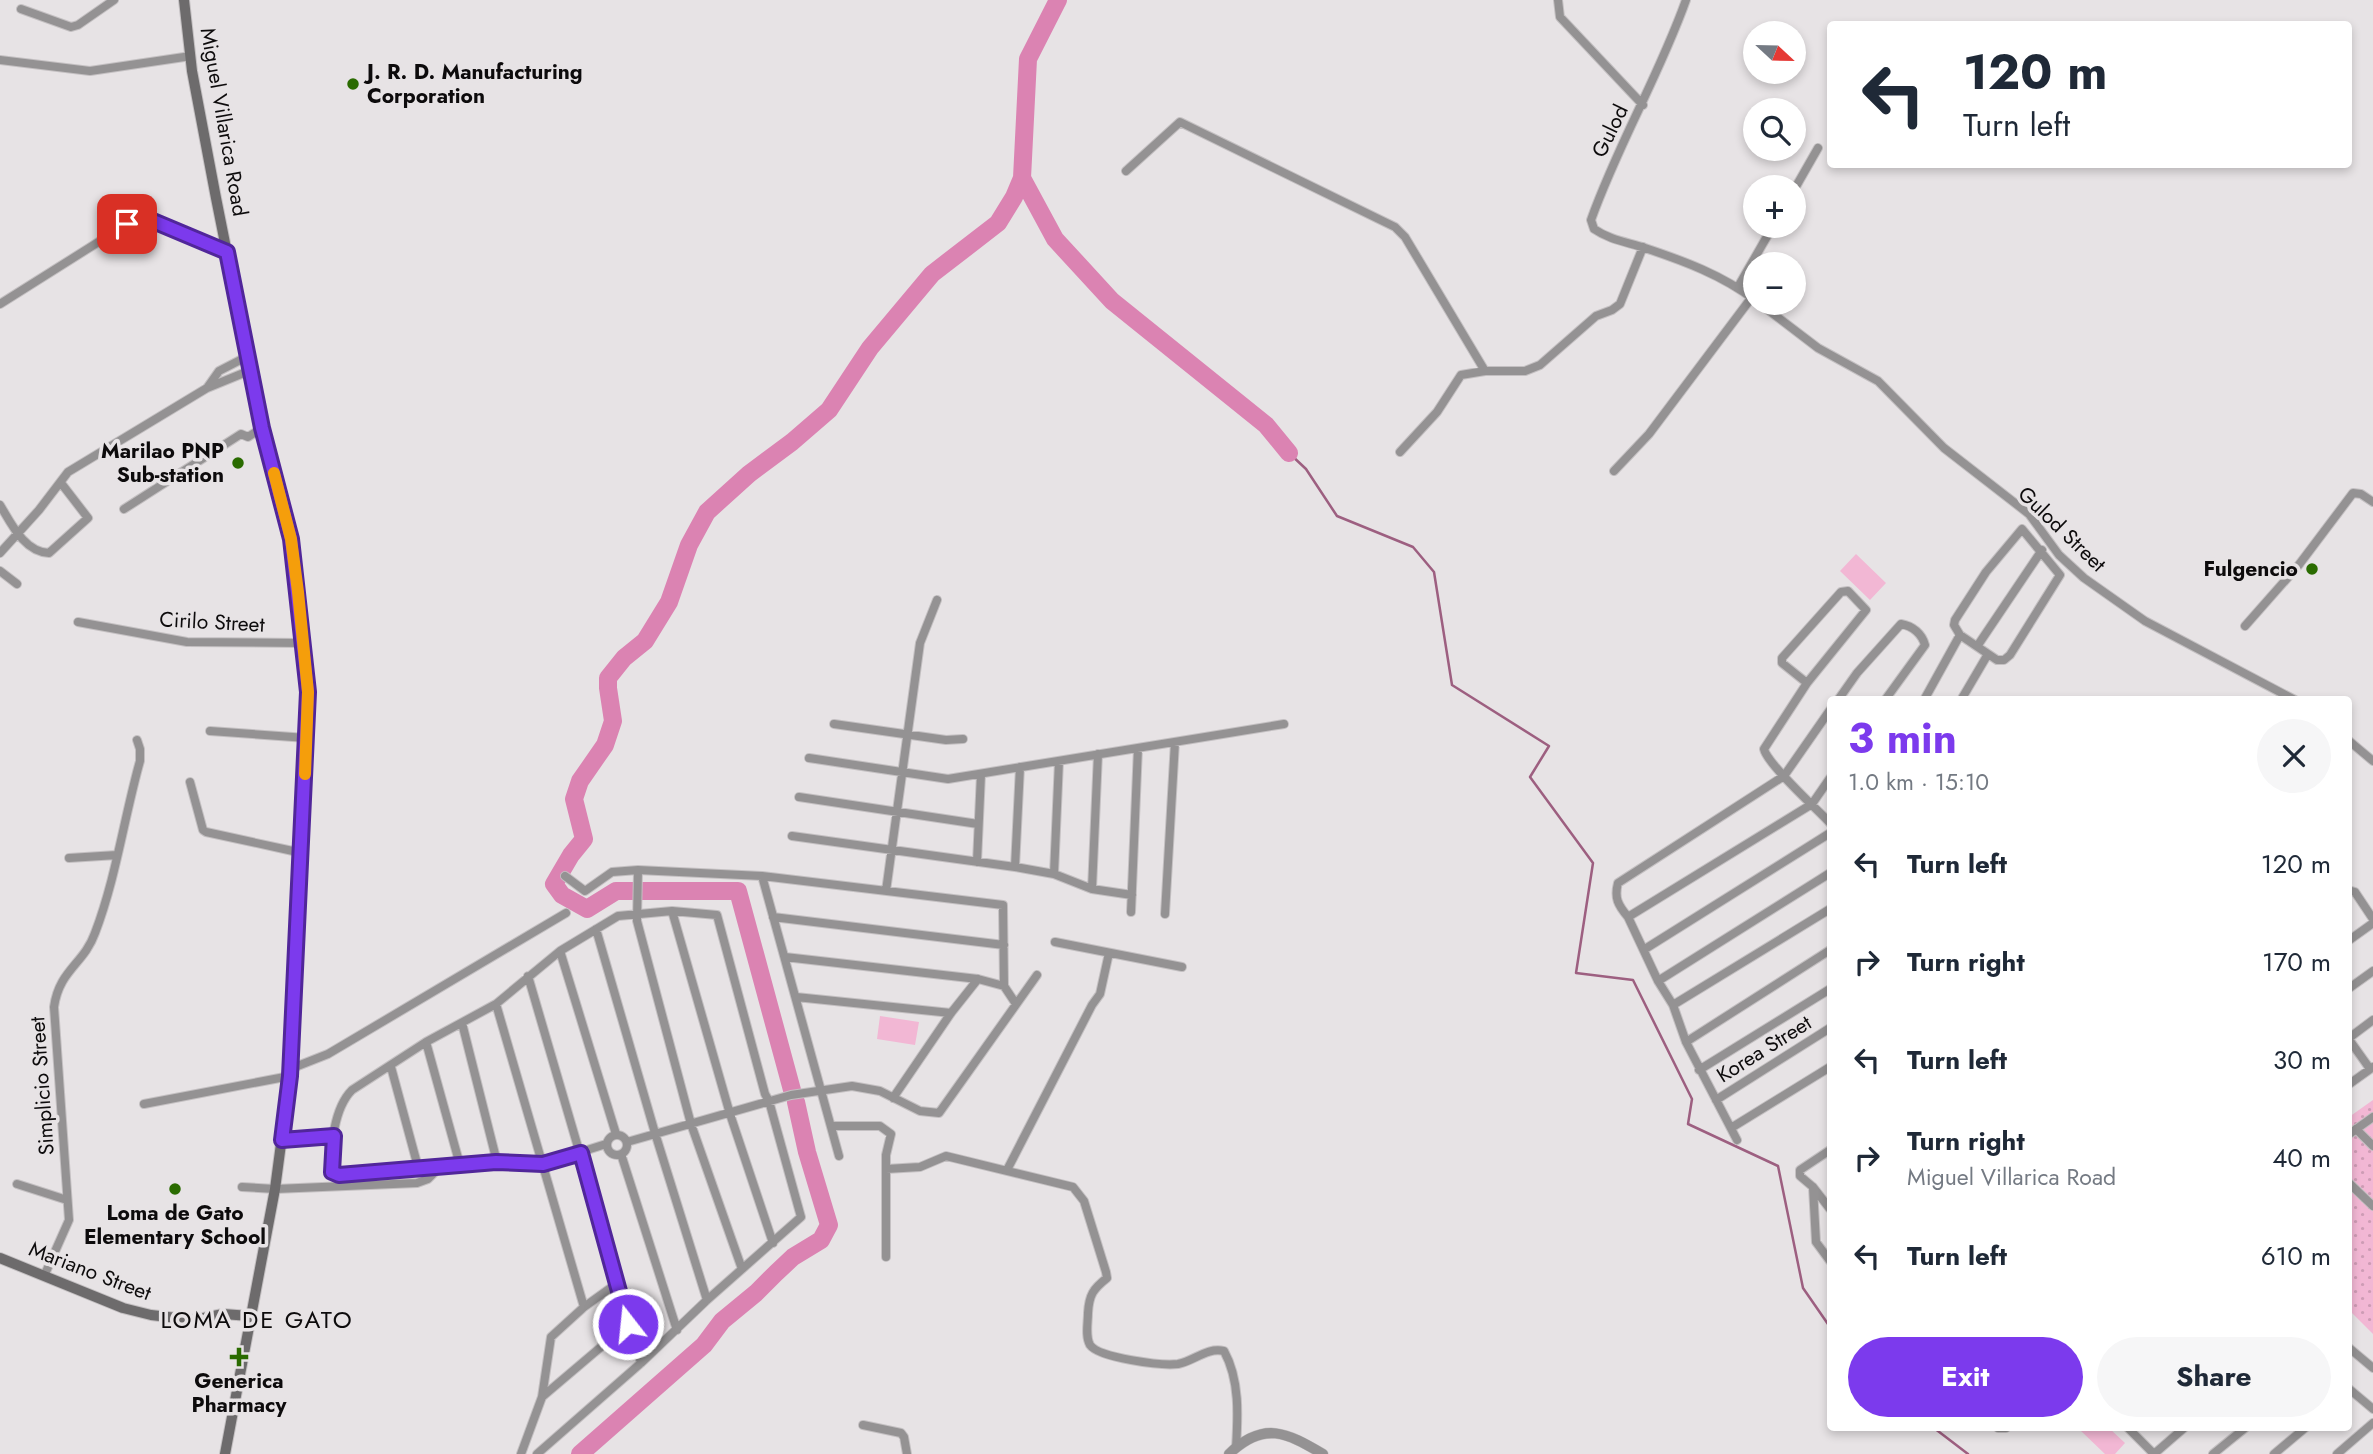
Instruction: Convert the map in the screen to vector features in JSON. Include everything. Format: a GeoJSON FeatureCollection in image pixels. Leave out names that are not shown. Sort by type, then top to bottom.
{"type":"FeatureCollection","features":[{"type":"Feature","properties":{"kind":"main road","name":"Miguel Villarica Road"},"geometry":{"type":"LineString","coordinates":[[184,0],[194,84],[227,252],[262,428],[291,539],[308,692],[290,1073],[275,1189],[225,1454]]}},
{"type":"Feature","properties":{"kind":"main road","name":"Mariano Street"},"geometry":{"type":"LineString","coordinates":[[0,1258],[123,1308],[151,1315],[194,1321],[223,1314],[250,1316]]}},
{"type":"Feature","properties":{"kind":"street"},"geometry":{"type":"LineString","coordinates":[[21,9],[71,27],[79,25],[114,0]]}},
{"type":"Feature","properties":{"kind":"street"},"geometry":{"type":"LineString","coordinates":[[1558,0],[1560,17],[1643,105]]}},
{"type":"Feature","properties":{"kind":"street","name":"Gulod"},"geometry":{"type":"LineString","coordinates":[[1643,247],[1605,237],[1594,229],[1591,220],[1618,151],[1643,105],[1686,0]]}},
{"type":"Feature","properties":{"kind":"street"},"geometry":{"type":"LineString","coordinates":[[0,60],[90,71],[191,56]]}},
{"type":"Feature","properties":{"kind":"street"},"geometry":{"type":"LineString","coordinates":[[1126,171],[1180,122],[1395,227],[1405,237],[1485,371]]}},
{"type":"Feature","properties":{"kind":"street"},"geometry":{"type":"LineString","coordinates":[[1803,175],[1818,148]]}},
{"type":"Feature","properties":{"kind":"street"},"geometry":{"type":"LineString","coordinates":[[0,304],[127,224],[141,218],[227,252]]}},
{"type":"Feature","properties":{"kind":"street"},"geometry":{"type":"LineString","coordinates":[[1738,288],[1766,238]]}},
{"type":"Feature","properties":{"kind":"street"},"geometry":{"type":"LineString","coordinates":[[1400,452],[1437,412],[1461,375],[1485,371],[1525,371],[1540,365],[1596,316],[1620,304],[1643,247]]}},
{"type":"Feature","properties":{"kind":"street","name":"Gulod Street"},"geometry":{"type":"LineString","coordinates":[[1643,247],[1702,268],[1743,292]]}},
{"type":"Feature","properties":{"kind":"street"},"geometry":{"type":"LineString","coordinates":[[1614,471],[1648,434],[1743,315]]}},
{"type":"Feature","properties":{"kind":"street","name":"Gulod Street"},"geometry":{"type":"LineString","coordinates":[[1775,315],[1818,348],[1878,381],[1944,448],[2029,514],[2059,555],[2084,578],[2145,621],[2287,696]]}},
{"type":"Feature","properties":{"kind":"street"},"geometry":{"type":"LineString","coordinates":[[207,388],[219,371],[248,356]]}},
{"type":"Feature","properties":{"kind":"street"},"geometry":{"type":"LineString","coordinates":[[0,553],[68,472],[207,388],[251,370]]}},
{"type":"Feature","properties":{"kind":"street"},"geometry":{"type":"LineString","coordinates":[[124,509],[241,435],[248,438],[262,428]]}},
{"type":"Feature","properties":{"kind":"street"},"geometry":{"type":"LineString","coordinates":[[0,505],[17,534],[39,552],[49,552],[87,520],[88,516],[61,483]]}},
{"type":"Feature","properties":{"kind":"street"},"geometry":{"type":"LineString","coordinates":[[2245,626],[2298,566],[2353,493],[2361,494],[2373,502]]}},
{"type":"Feature","properties":{"kind":"street"},"geometry":{"type":"LineString","coordinates":[[2022,529],[2042,550],[2059,570],[2059,580],[2010,656],[1997,660],[1961,635],[1955,629],[1955,620],[1986,572],[2022,529]]}},
{"type":"Feature","properties":{"kind":"street"},"geometry":{"type":"LineString","coordinates":[[1978,645],[2042,550]]}},
{"type":"Feature","properties":{"kind":"street"},"geometry":{"type":"LineString","coordinates":[[0,571],[17,584]]}},
{"type":"Feature","properties":{"kind":"street"},"geometry":{"type":"LineString","coordinates":[[1807,683],[1782,663],[1783,658],[1841,592],[1848,591],[1866,610],[1807,683],[1765,749],[1766,756],[1827,819]]}},
{"type":"Feature","properties":{"kind":"street"},"geometry":{"type":"LineString","coordinates":[[886,891],[920,643],[937,600]]}},
{"type":"Feature","properties":{"kind":"street","name":"Cirilo Street"},"geometry":{"type":"LineString","coordinates":[[78,622],[187,642],[303,643]]}},
{"type":"Feature","properties":{"kind":"street"},"geometry":{"type":"LineString","coordinates":[[1841,696],[1857,673],[1901,624],[1912,628],[1923,637],[1924,645],[1888,696]]}},
{"type":"Feature","properties":{"kind":"street"},"geometry":{"type":"LineString","coordinates":[[1926,696],[1961,635]]}},
{"type":"Feature","properties":{"kind":"street"},"geometry":{"type":"LineString","coordinates":[[1963,696],[1988,654]]}},
{"type":"Feature","properties":{"kind":"street"},"geometry":{"type":"LineString","coordinates":[[1737,1140],[1699,1070],[1673,1005],[1658,981],[1645,949],[1628,917],[1617,903],[1616,892],[1618,883],[1784,776],[1827,714]]}},
{"type":"Feature","properties":{"kind":"street"},"geometry":{"type":"LineString","coordinates":[[834,724],[946,740],[963,739]]}},
{"type":"Feature","properties":{"kind":"street"},"geometry":{"type":"LineString","coordinates":[[809,758],[948,779],[1284,724]]}},
{"type":"Feature","properties":{"kind":"street"},"geometry":{"type":"LineString","coordinates":[[210,731],[307,738]]}},
{"type":"Feature","properties":{"kind":"street","name":"Simplicio Street"},"geometry":{"type":"LineString","coordinates":[[45,1275],[69,1220],[54,1007],[57,990],[94,935],[140,761],[137,740]]}},
{"type":"Feature","properties":{"kind":"street"},"geometry":{"type":"LineString","coordinates":[[1165,914],[1175,742]]}},
{"type":"Feature","properties":{"kind":"street"},"geometry":{"type":"LineString","coordinates":[[2352,743],[2373,761]]}},
{"type":"Feature","properties":{"kind":"street"},"geometry":{"type":"LineString","coordinates":[[1131,912],[1138,748]]}},
{"type":"Feature","properties":{"kind":"street"},"geometry":{"type":"LineString","coordinates":[[1092,888],[1098,754]]}},
{"type":"Feature","properties":{"kind":"street"},"geometry":{"type":"LineString","coordinates":[[1054,874],[1059,761]]}},
{"type":"Feature","properties":{"kind":"street"},"geometry":{"type":"LineString","coordinates":[[1015,867],[1020,767]]}},
{"type":"Feature","properties":{"kind":"street"},"geometry":{"type":"LineString","coordinates":[[977,862],[981,774]]}},
{"type":"Feature","properties":{"kind":"street"},"geometry":{"type":"LineString","coordinates":[[190,782],[203,830],[206,832],[302,853]]}},
{"type":"Feature","properties":{"kind":"street"},"geometry":{"type":"LineString","coordinates":[[1628,917],[1812,804],[1827,782]]}},
{"type":"Feature","properties":{"kind":"street"},"geometry":{"type":"LineString","coordinates":[[799,797],[978,824]]}},
{"type":"Feature","properties":{"kind":"street"},"geometry":{"type":"LineString","coordinates":[[792,835],[1015,867],[1054,874],[1092,888],[1132,895]]}},
{"type":"Feature","properties":{"kind":"street"},"geometry":{"type":"LineString","coordinates":[[1645,949],[1827,835]]}},
{"type":"Feature","properties":{"kind":"street"},"geometry":{"type":"LineString","coordinates":[[69,858],[117,855]]}},
{"type":"Feature","properties":{"kind":"street"},"geometry":{"type":"LineString","coordinates":[[565,876],[585,891],[612,872],[638,870],[762,876],[1003,905],[1004,986],[1016,1004]]}},
{"type":"Feature","properties":{"kind":"street"},"geometry":{"type":"LineString","coordinates":[[638,870],[637,921],[691,1124],[742,1269]]}},
{"type":"Feature","properties":{"kind":"street"},"geometry":{"type":"LineString","coordinates":[[1658,981],[1827,875]]}},
{"type":"Feature","properties":{"kind":"street"},"geometry":{"type":"LineString","coordinates":[[762,876],[839,1156]]}},
{"type":"Feature","properties":{"kind":"street"},"geometry":{"type":"LineString","coordinates":[[2352,892],[2373,921],[2352,938]]}},
{"type":"Feature","properties":{"kind":"street"},"geometry":{"type":"LineString","coordinates":[[672,911],[730,1114],[772,1243]]}},
{"type":"Feature","properties":{"kind":"street"},"geometry":{"type":"LineString","coordinates":[[537,1454],[801,1217],[717,915],[672,911],[618,916],[560,951],[496,1004],[426,1042],[352,1090],[344,1099],[334,1136],[332,1172],[339,1175],[496,1162],[543,1164],[606,1144],[609,1138],[616,1134],[627,1142],[626,1149],[621,1154]]}},
{"type":"Feature","properties":{"kind":"street"},"geometry":{"type":"LineString","coordinates":[[1673,1005],[1827,911]]}},
{"type":"Feature","properties":{"kind":"street"},"geometry":{"type":"LineString","coordinates":[[144,1104],[290,1073],[328,1054],[566,913]]}},
{"type":"Feature","properties":{"kind":"street"},"geometry":{"type":"LineString","coordinates":[[773,917],[1004,945]]}},
{"type":"Feature","properties":{"kind":"street"},"geometry":{"type":"LineString","coordinates":[[596,929],[655,1133],[708,1300]]}},
{"type":"Feature","properties":{"kind":"street"},"geometry":{"type":"LineString","coordinates":[[1055,942],[1182,967]]}},
{"type":"Feature","properties":{"kind":"street"},"geometry":{"type":"LineString","coordinates":[[560,951],[616,1134]]}},
{"type":"Feature","properties":{"kind":"street"},"geometry":{"type":"LineString","coordinates":[[1686,1042],[1827,952]]}},
{"type":"Feature","properties":{"kind":"street"},"geometry":{"type":"LineString","coordinates":[[1007,1170],[1100,994],[1109,953]]}},
{"type":"Feature","properties":{"kind":"street"},"geometry":{"type":"LineString","coordinates":[[785,957],[978,979],[1004,986]]}},
{"type":"Feature","properties":{"kind":"street"},"geometry":{"type":"LineString","coordinates":[[2352,986],[2373,971]]}},
{"type":"Feature","properties":{"kind":"street"},"geometry":{"type":"LineString","coordinates":[[627,1142],[769,1101],[852,1086],[880,1091],[920,1111],[939,1113],[1037,975]]}},
{"type":"Feature","properties":{"kind":"street"},"geometry":{"type":"LineString","coordinates":[[528,976],[641,1363]]}},
{"type":"Feature","properties":{"kind":"street"},"geometry":{"type":"LineString","coordinates":[[893,1098],[951,1013],[978,979]]}},
{"type":"Feature","properties":{"kind":"street"},"geometry":{"type":"LineString","coordinates":[[1699,1070],[1827,991]]}},
{"type":"Feature","properties":{"kind":"street"},"geometry":{"type":"LineString","coordinates":[[796,997],[951,1013]]}},
{"type":"Feature","properties":{"kind":"street"},"geometry":{"type":"LineString","coordinates":[[496,1004],[584,1307]]}},
{"type":"Feature","properties":{"kind":"street"},"geometry":{"type":"LineString","coordinates":[[2352,1036],[2373,1020]]}},
{"type":"Feature","properties":{"kind":"street"},"geometry":{"type":"LineString","coordinates":[[462,1023],[496,1162]]}},
{"type":"Feature","properties":{"kind":"street","name":"Korea Street"},"geometry":{"type":"LineString","coordinates":[[1716,1100],[1827,1030]]}},
{"type":"Feature","properties":{"kind":"street"},"geometry":{"type":"LineString","coordinates":[[426,1042],[460,1165]]}},
{"type":"Feature","properties":{"kind":"street"},"geometry":{"type":"LineString","coordinates":[[2352,1042],[2372,1068],[2352,1082]]}},
{"type":"Feature","properties":{"kind":"street"},"geometry":{"type":"LineString","coordinates":[[391,1067],[418,1167]]}},
{"type":"Feature","properties":{"kind":"street"},"geometry":{"type":"LineString","coordinates":[[1731,1128],[1827,1069]]}},
{"type":"Feature","properties":{"kind":"street"},"geometry":{"type":"LineString","coordinates":[[2352,1132],[2373,1117]]}},
{"type":"Feature","properties":{"kind":"street"},"geometry":{"type":"LineString","coordinates":[[831,1126],[880,1126],[891,1134],[887,1169],[886,1257]]}},
{"type":"Feature","properties":{"kind":"street"},"geometry":{"type":"LineString","coordinates":[[2356,1129],[2373,1146]]}},
{"type":"Feature","properties":{"kind":"street"},"geometry":{"type":"LineString","coordinates":[[282,1140],[334,1136]]}},
{"type":"Feature","properties":{"kind":"street"},"geometry":{"type":"LineString","coordinates":[[606,1144],[611,1153],[621,1154]]}},
{"type":"Feature","properties":{"kind":"street"},"geometry":{"type":"LineString","coordinates":[[1827,1153],[1800,1170],[1800,1177],[1813,1187],[1827,1205]]}},
{"type":"Feature","properties":{"kind":"street"},"geometry":{"type":"LineString","coordinates":[[621,1154],[677,1330]]}},
{"type":"Feature","properties":{"kind":"street"},"geometry":{"type":"LineString","coordinates":[[887,1169],[920,1167],[946,1156],[1073,1187],[1084,1201],[1107,1272],[1107,1278],[1092,1290],[1089,1298],[1087,1335],[1091,1345],[1101,1353],[1164,1365],[1186,1362],[1207,1352],[1224,1351],[1235,1382],[1238,1414],[1232,1451]]}},
{"type":"Feature","properties":{"kind":"street"},"geometry":{"type":"LineString","coordinates":[[242,1186],[275,1189],[417,1183],[428,1179],[440,1167]]}},
{"type":"Feature","properties":{"kind":"street"},"geometry":{"type":"LineString","coordinates":[[17,1184],[67,1200]]}},
{"type":"Feature","properties":{"kind":"street"},"geometry":{"type":"LineString","coordinates":[[2352,1185],[2373,1206]]}},
{"type":"Feature","properties":{"kind":"street"},"geometry":{"type":"LineString","coordinates":[[1813,1187],[1816,1242],[1827,1257]]}},
{"type":"Feature","properties":{"kind":"street"},"geometry":{"type":"LineString","coordinates":[[521,1454],[542,1397],[551,1337],[584,1307],[616,1284]]}},
{"type":"Feature","properties":{"kind":"street"},"geometry":{"type":"LineString","coordinates":[[542,1397],[628,1324]]}},
{"type":"Feature","properties":{"kind":"street"},"geometry":{"type":"LineString","coordinates":[[2352,1350],[2373,1368]]}},
{"type":"Feature","properties":{"kind":"street"},"geometry":{"type":"LineString","coordinates":[[2352,1392],[2373,1409]]}},
{"type":"Feature","properties":{"kind":"street"},"geometry":{"type":"LineString","coordinates":[[2337,1454],[2373,1423]]}},
{"type":"Feature","properties":{"kind":"street"},"geometry":{"type":"LineString","coordinates":[[863,1425],[901,1433],[907,1454]]}},
{"type":"Feature","properties":{"kind":"street"},"geometry":{"type":"LineString","coordinates":[[2130,1431],[2154,1454],[2181,1431]]}},
{"type":"Feature","properties":{"kind":"street"},"geometry":{"type":"LineString","coordinates":[[2213,1454],[2241,1431]]}},
{"type":"Feature","properties":{"kind":"street"},"geometry":{"type":"LineString","coordinates":[[2274,1454],[2301,1431]]}},
{"type":"Feature","properties":{"kind":"street"},"geometry":{"type":"LineString","coordinates":[[1232,1451],[1265,1432],[1298,1440],[1323,1454]]}},
{"type":"Feature","properties":{"kind":"shaded area"},"geometry":{"type":"Polygon","coordinates":[[[1856,554],[1886,583],[1870,600],[1840,571],[1856,554]]]}},
{"type":"Feature","properties":{"kind":"shaded area"},"geometry":{"type":"Polygon","coordinates":[[[880,1016],[919,1022],[915,1045],[877,1039],[880,1016]]]}},
{"type":"Feature","properties":{"kind":"shaded area"},"geometry":{"type":"Polygon","coordinates":[[[2373,1100],[2373,1334],[2352,1313],[2352,1115],[2373,1100]]]}},
{"type":"Feature","properties":{"kind":"shaded area"},"geometry":{"type":"Polygon","coordinates":[[[2081,1431],[2112,1431],[2125,1443],[2115,1454],[2105,1454],[2081,1431]]]}},
{"type":"Feature","properties":{"kind":"waterway"},"geometry":{"type":"LineString","coordinates":[[1058,0],[1028,59],[1022,178],[1055,239],[1112,301],[1266,425],[1289,453]]}},
{"type":"Feature","properties":{"kind":"waterway"},"geometry":{"type":"LineString","coordinates":[[792,1090],[738,891],[616,891],[587,909],[562,895],[554,884],[584,839],[574,799],[580,781],[605,745],[613,721],[608,678],[624,658],[645,641],[669,602],[689,545],[707,512],[749,474],[829,410],[870,348],[932,274],[998,223],[1022,178]]}},
{"type":"Feature","properties":{"kind":"waterway"},"geometry":{"type":"LineString","coordinates":[[1289,453],[1306,469],[1337,516],[1413,547],[1434,572],[1452,685],[1549,746],[1530,777],[1593,863],[1576,973],[1633,980],[1692,1099],[1688,1124],[1778,1166],[1803,1288],[1827,1323]]}},
{"type":"Feature","properties":{"kind":"waterway"},"geometry":{"type":"LineString","coordinates":[[580,1454],[704,1345],[722,1321],[793,1257],[821,1240],[829,1225],[807,1152],[796,1102]]}},
{"type":"Feature","properties":{"kind":"waterway"},"geometry":{"type":"LineString","coordinates":[[1938,1431],[1968,1454]]}},
{"type":"Feature","properties":{"kind":"slow traffic"},"geometry":{"type":"LineString","coordinates":[[274,473],[291,539],[298,592],[308,692],[305,774]]}},
{"type":"Feature","properties":{"kind":"place","name":"J. R. D. Manufacturing Corporation"},"geometry":{"type":"Point","coordinates":[353,84]}},
{"type":"Feature","properties":{"kind":"place","name":"Marilao PNP Sub-station"},"geometry":{"type":"Point","coordinates":[238,463]}},
{"type":"Feature","properties":{"kind":"place","name":"Fulgencio"},"geometry":{"type":"Point","coordinates":[2312,569]}},
{"type":"Feature","properties":{"kind":"place","name":"Loma de Gato Elementary School"},"geometry":{"type":"Point","coordinates":[175,1189]}},
{"type":"Feature","properties":{"kind":"place","name":"Generica Pharmacy"},"geometry":{"type":"Point","coordinates":[239,1357]}},
{"type":"Feature","properties":{"kind":"district","name":"LOMA DE GATO"},"geometry":{"type":"Point","coordinates":[257,1319]}},
{"type":"Feature","properties":{"kind":"route"},"geometry":{"type":"LineString","coordinates":[[127,224],[146,218],[227,252],[262,428],[291,539],[308,692],[290,1076],[282,1140],[334,1136],[332,1172],[339,1175],[496,1162],[543,1164],[581,1153],[628,1324]]}}]}
